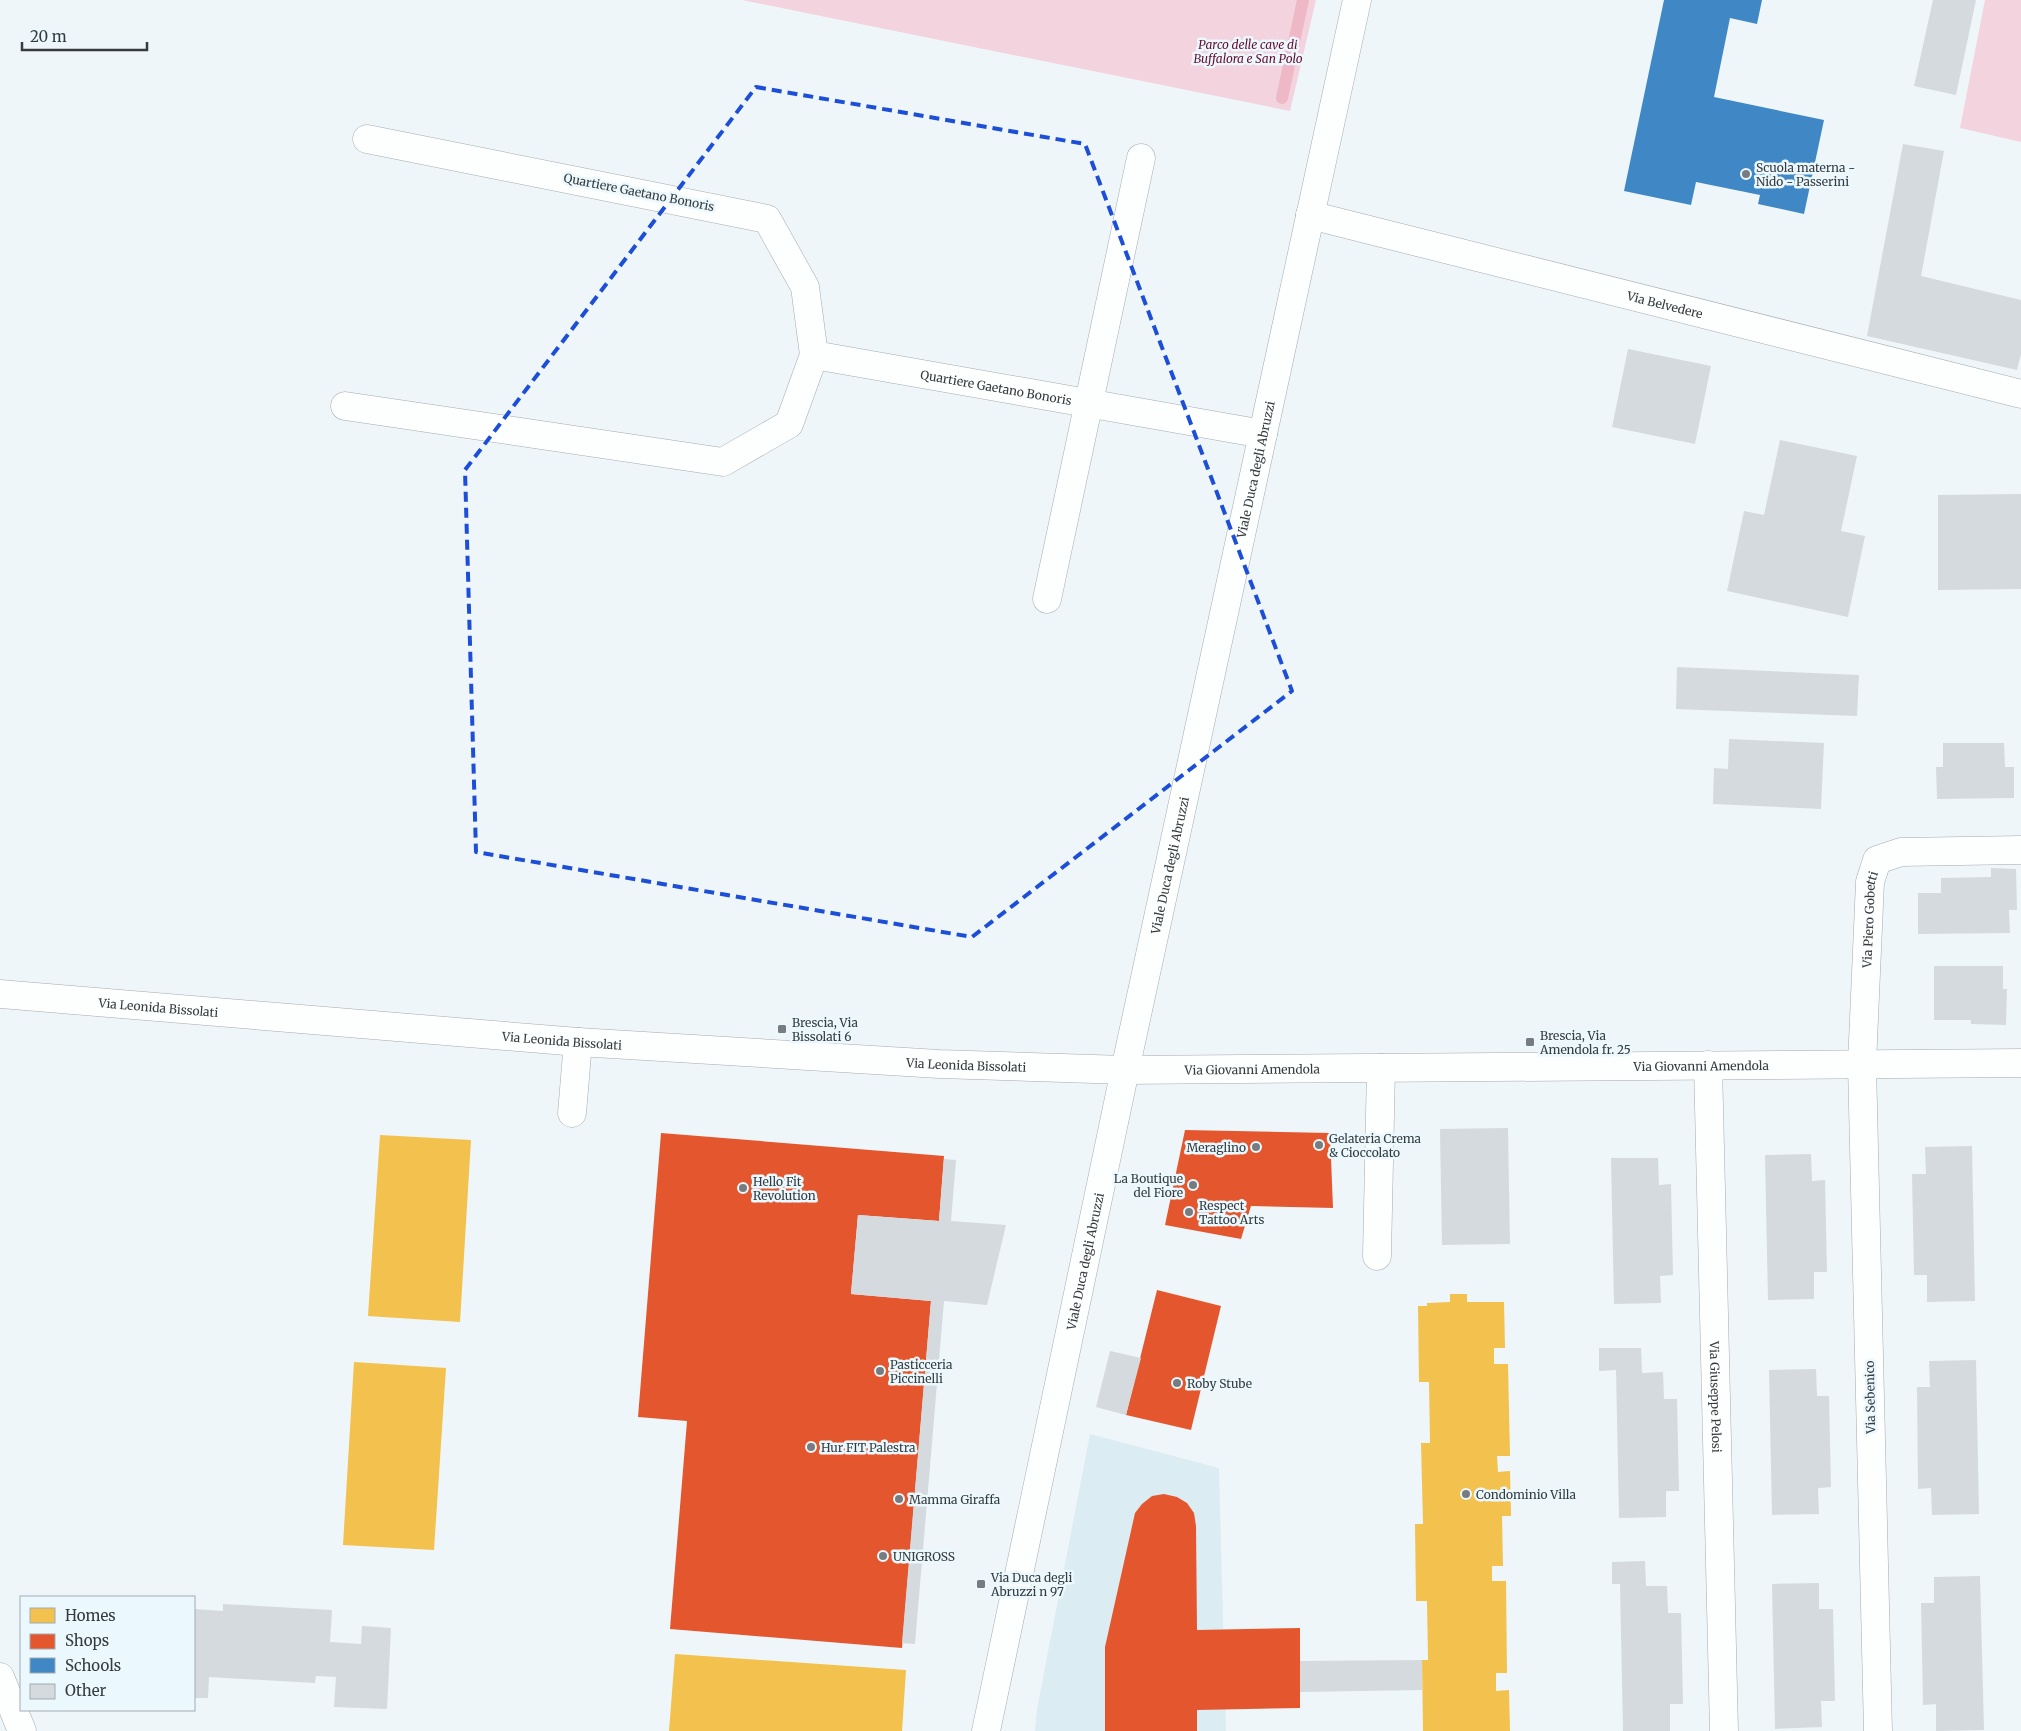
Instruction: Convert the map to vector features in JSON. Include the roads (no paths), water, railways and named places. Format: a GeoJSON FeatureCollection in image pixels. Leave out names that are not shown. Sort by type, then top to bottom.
{"type":"FeatureCollection","features":[{"type":"Feature","properties":{"kind":"street","name":"Viale Duca degli Abruzzi"},"geometry":{"type":"LineString","coordinates":[[986,1731],[1125,1070],[1357,0]]}},
{"type":"Feature","properties":{"kind":"street","name":"Quartiere Gaetano Bonoris"},"geometry":{"type":"LineString","coordinates":[[345,406],[723,462],[789,424],[814,355],[805,287],[767,219],[676,199],[367,139]]}},
{"type":"Feature","properties":{"kind":"street","name":"Quartiere Gaetano Bonoris"},"geometry":{"type":"LineString","coordinates":[[1047,599],[1141,158]]}},
{"type":"Feature","properties":{"kind":"street","name":"Via Belvedere"},"geometry":{"type":"LineString","coordinates":[[1310,215],[2021,394]]}},
{"type":"Feature","properties":{"kind":"street","name":"Quartiere Gaetano Bonoris"},"geometry":{"type":"LineString","coordinates":[[814,355],[1263,434]]}},
{"type":"Feature","properties":{"kind":"street","name":"Via Piero Gobetti"},"geometry":{"type":"LineString","coordinates":[[1862,1064],[1870,882],[1877,860],[1901,852],[2021,850]]}},
{"type":"Feature","properties":{"kind":"street","name":"Via Leonida Bissolati"},"geometry":{"type":"LineString","coordinates":[[0,994],[578,1042],[938,1064],[1125,1070]]}},
{"type":"Feature","properties":{"kind":"street"},"geometry":{"type":"LineString","coordinates":[[572,1113],[578,1042]]}},
{"type":"Feature","properties":{"kind":"street","name":"Via Giovanni Amendola"},"geometry":{"type":"LineString","coordinates":[[1125,1070],[2021,1063]]}},
{"type":"Feature","properties":{"kind":"street","name":"Via Sebenico"},"geometry":{"type":"LineString","coordinates":[[1862,1064],[1878,1731]]}},
{"type":"Feature","properties":{"kind":"street","name":"Via Giuseppe Pelosi"},"geometry":{"type":"LineString","coordinates":[[1708,1065],[1724,1731]]}},
{"type":"Feature","properties":{"kind":"street"},"geometry":{"type":"LineString","coordinates":[[1377,1256],[1381,1068]]}},
{"type":"Feature","properties":{"kind":"street"},"geometry":{"type":"LineString","coordinates":[[0,1677],[22,1731]]}},
{"type":"Feature","properties":{"kind":"waterway"},"geometry":{"type":"LineString","coordinates":[[1282,98],[1303,0]]}},
{"type":"Feature","properties":{"kind":"place","name":"Scuola materna - Nido - Passerini"},"geometry":{"type":"Point","coordinates":[1746,174]}},
{"type":"Feature","properties":{"kind":"place","name":"Brescia, Via Bissolati 6"},"geometry":{"type":"Point","coordinates":[782,1029]}},
{"type":"Feature","properties":{"kind":"place","name":"Brescia, Via Amendola fr. 25"},"geometry":{"type":"Point","coordinates":[1530,1042]}},
{"type":"Feature","properties":{"kind":"place","name":"Gelateria Crema & Cioccolato"},"geometry":{"type":"Point","coordinates":[1319,1145]}},
{"type":"Feature","properties":{"kind":"place","name":"Meraglino"},"geometry":{"type":"Point","coordinates":[1256,1147]}},
{"type":"Feature","properties":{"kind":"place","name":"La Boutique del Fiore"},"geometry":{"type":"Point","coordinates":[1193,1185]}},
{"type":"Feature","properties":{"kind":"place","name":"Hello Fit Revolution"},"geometry":{"type":"Point","coordinates":[743,1188]}},
{"type":"Feature","properties":{"kind":"place","name":"Respect Tattoo Arts"},"geometry":{"type":"Point","coordinates":[1189,1212]}},
{"type":"Feature","properties":{"kind":"place","name":"Pasticceria Piccinelli"},"geometry":{"type":"Point","coordinates":[880,1371]}},
{"type":"Feature","properties":{"kind":"place","name":"Roby Stube"},"geometry":{"type":"Point","coordinates":[1177,1383]}},
{"type":"Feature","properties":{"kind":"place","name":"Hur FIT Palestra"},"geometry":{"type":"Point","coordinates":[811,1447]}},
{"type":"Feature","properties":{"kind":"place","name":"Condominio Villa"},"geometry":{"type":"Point","coordinates":[1466,1494]}},
{"type":"Feature","properties":{"kind":"place","name":"Mamma Giraffa"},"geometry":{"type":"Point","coordinates":[899,1499]}},
{"type":"Feature","properties":{"kind":"place","name":"UNIGROSS"},"geometry":{"type":"Point","coordinates":[883,1556]}},
{"type":"Feature","properties":{"kind":"place","name":"Via Duca degli Abruzzi n 97"},"geometry":{"type":"Point","coordinates":[981,1584]}},
{"type":"Feature","properties":{"kind":"park label","name":"Parco delle cave di Buffalora e San Polo"},"geometry":{"type":"Point","coordinates":[1248,51]}}]}
